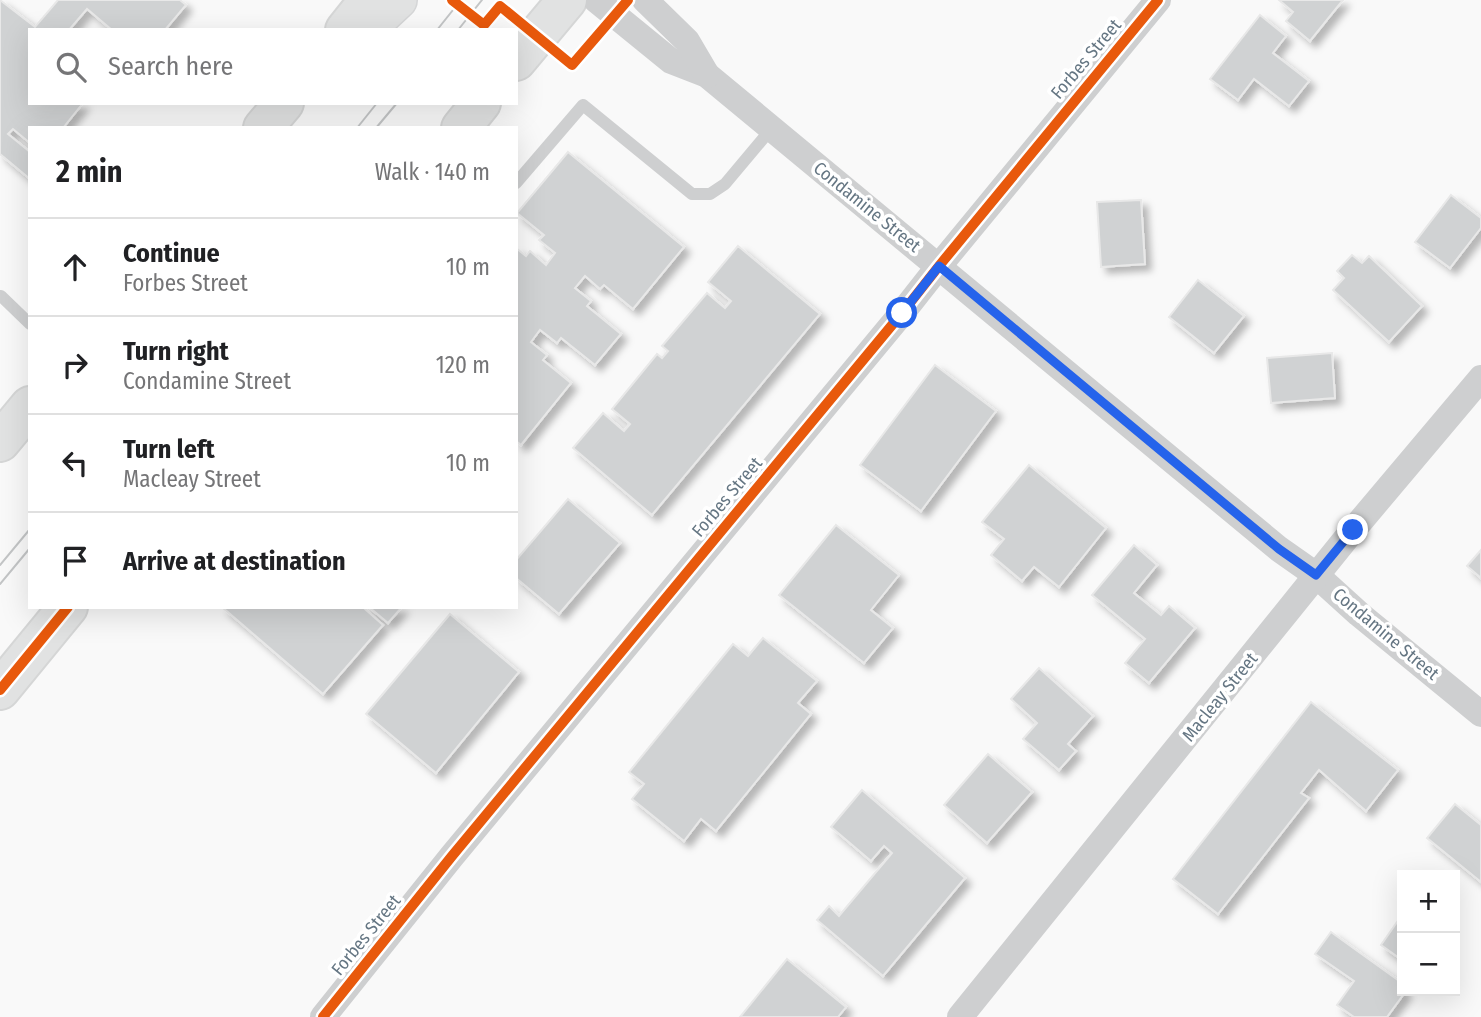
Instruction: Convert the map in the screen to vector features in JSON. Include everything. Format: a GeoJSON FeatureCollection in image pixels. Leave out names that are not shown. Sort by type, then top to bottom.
{"type":"FeatureCollection","features":[{"type":"Feature","properties":{"kind":"highway"},"geometry":{"type":"LineString","coordinates":[[518,59],[567,0]]}},
{"type":"Feature","properties":{"kind":"highway"},"geometry":{"type":"LineString","coordinates":[[265,126],[282,105]]}},
{"type":"Feature","properties":{"kind":"highway"},"geometry":{"type":"LineString","coordinates":[[463,126],[479,105]]}},
{"type":"Feature","properties":{"kind":"highway"},"geometry":{"type":"LineString","coordinates":[[0,442],[28,408]]}},
{"type":"Feature","properties":{"kind":"highway"},"geometry":{"type":"LineString","coordinates":[[0,690],[66,609]]}},
{"type":"Feature","properties":{"kind":"street"},"geometry":{"type":"LineString","coordinates":[[359,15],[398,0]]}},
{"type":"Feature","properties":{"kind":"street","name":"Condamine Street"},"geometry":{"type":"LineString","coordinates":[[596,0],[671,61],[707,75],[1279,549],[1316,575],[1359,614],[1481,714]]}},
{"type":"Feature","properties":{"kind":"street","name":"Condamine Street"},"geometry":{"type":"LineString","coordinates":[[645,0],[687,41],[707,75]]}},
{"type":"Feature","properties":{"kind":"street","name":"Forbes Street"},"geometry":{"type":"LineString","coordinates":[[323,1017],[452,856],[1158,0]]}},
{"type":"Feature","properties":{"kind":"street","name":"Macleay Street"},"geometry":{"type":"LineString","coordinates":[[960,1017],[1316,575],[1481,378]]}},
{"type":"Feature","properties":{"kind":"lane"},"geometry":{"type":"LineString","coordinates":[[518,181],[583,105],[692,194],[710,194],[725,184],[772,128]]}},
{"type":"Feature","properties":{"kind":"lane"},"geometry":{"type":"LineString","coordinates":[[1,296],[28,322]]}},
{"type":"Feature","properties":{"kind":"building"},"geometry":{"type":"Polygon","coordinates":[[[0,0],[35,27],[58,0],[180,0],[186,5],[167,28],[110,28],[87,9],[71,28],[28,28],[28,105],[81,105],[65,126],[28,126],[28,141],[13,129],[8,134],[28,150],[28,177],[0,154],[0,0]]]}},
{"type":"Feature","properties":{"kind":"building"},"geometry":{"type":"Polygon","coordinates":[[[1279,0],[1343,0],[1310,41],[1286,21],[1293,12],[1279,0]]]}},
{"type":"Feature","properties":{"kind":"building"},"geometry":{"type":"Polygon","coordinates":[[[1260,15],[1286,36],[1273,53],[1309,81],[1289,106],[1254,79],[1238,100],[1210,79],[1260,15]]]}},
{"type":"Feature","properties":{"kind":"building"},"geometry":{"type":"Polygon","coordinates":[[[568,152],[684,247],[633,309],[604,285],[600,289],[585,276],[575,288],[591,301],[587,306],[621,334],[595,365],[561,338],[557,343],[540,330],[531,342],[547,355],[543,360],[571,383],[521,445],[518,443],[518,250],[526,256],[530,251],[546,265],[555,253],[539,240],[544,235],[518,212],[568,152]]]}},
{"type":"Feature","properties":{"kind":"building"},"geometry":{"type":"Polygon","coordinates":[[[1451,195],[1481,218],[1481,228],[1450,268],[1415,242],[1451,195]]]}},
{"type":"Feature","properties":{"kind":"building"},"geometry":{"type":"Polygon","coordinates":[[[1141,200],[1145,264],[1101,267],[1097,202],[1141,200]]]}},
{"type":"Feature","properties":{"kind":"building"},"geometry":{"type":"Polygon","coordinates":[[[738,246],[820,314],[652,515],[573,448],[603,413],[624,431],[630,424],[612,409],[657,354],[662,358],[668,351],[662,346],[707,293],[725,308],[731,301],[708,282],[738,246]]]}},
{"type":"Feature","properties":{"kind":"building"},"geometry":{"type":"Polygon","coordinates":[[[1352,255],[1362,263],[1369,256],[1422,306],[1389,342],[1333,290],[1344,278],[1337,271],[1352,255]]]}},
{"type":"Feature","properties":{"kind":"building"},"geometry":{"type":"Polygon","coordinates":[[[1198,280],[1244,316],[1214,353],[1169,317],[1198,280]]]}},
{"type":"Feature","properties":{"kind":"building"},"geometry":{"type":"Polygon","coordinates":[[[1332,353],[1335,398],[1271,403],[1267,358],[1332,353]]]}},
{"type":"Feature","properties":{"kind":"building"},"geometry":{"type":"Polygon","coordinates":[[[935,365],[996,411],[921,511],[860,465],[935,365]]]}},
{"type":"Feature","properties":{"kind":"building"},"geometry":{"type":"Polygon","coordinates":[[[1029,465],[1106,528],[1059,587],[1034,567],[1022,581],[991,555],[1004,539],[982,522],[1029,465]]]}},
{"type":"Feature","properties":{"kind":"building"},"geometry":{"type":"Polygon","coordinates":[[[568,499],[620,543],[559,614],[518,580],[518,558],[568,499]]]}},
{"type":"Feature","properties":{"kind":"building"},"geometry":{"type":"Polygon","coordinates":[[[836,525],[899,575],[871,610],[893,628],[864,663],[779,595],[836,525]]]}},
{"type":"Feature","properties":{"kind":"building"},"geometry":{"type":"Polygon","coordinates":[[[1134,545],[1157,565],[1134,593],[1161,615],[1169,606],[1195,628],[1149,683],[1125,663],[1145,639],[1092,595],[1134,545]]]}},
{"type":"Feature","properties":{"kind":"building"},"geometry":{"type":"Polygon","coordinates":[[[1481,550],[1481,578],[1467,566],[1481,550]]]}},
{"type":"Feature","properties":{"kind":"building"},"geometry":{"type":"Polygon","coordinates":[[[224,609],[365,609],[383,625],[323,694],[224,609]]]}},
{"type":"Feature","properties":{"kind":"building"},"geometry":{"type":"Polygon","coordinates":[[[371,609],[400,609],[388,623],[371,609]]]}},
{"type":"Feature","properties":{"kind":"building"},"geometry":{"type":"Polygon","coordinates":[[[450,614],[519,672],[436,773],[366,714],[450,614]]]}},
{"type":"Feature","properties":{"kind":"building"},"geometry":{"type":"Polygon","coordinates":[[[763,638],[817,681],[798,703],[811,714],[716,831],[701,819],[684,841],[632,799],[644,784],[629,772],[733,644],[748,656],[763,638]]]}},
{"type":"Feature","properties":{"kind":"building"},"geometry":{"type":"Polygon","coordinates":[[[1039,668],[1093,716],[1068,744],[1076,751],[1059,770],[1023,739],[1037,723],[1011,699],[1039,668]]]}},
{"type":"Feature","properties":{"kind":"building"},"geometry":{"type":"Polygon","coordinates":[[[1311,702],[1398,770],[1366,811],[1319,770],[1301,793],[1309,798],[1218,914],[1173,879],[1311,702]]]}},
{"type":"Feature","properties":{"kind":"building"},"geometry":{"type":"Polygon","coordinates":[[[988,754],[1032,792],[987,843],[944,805],[988,754]]]}},
{"type":"Feature","properties":{"kind":"building"},"geometry":{"type":"Polygon","coordinates":[[[862,790],[965,878],[883,976],[817,920],[829,906],[839,916],[892,853],[884,846],[871,861],[831,827],[862,790]]]}},
{"type":"Feature","properties":{"kind":"building"},"geometry":{"type":"Polygon","coordinates":[[[1455,804],[1481,825],[1481,882],[1427,838],[1455,804]]]}},
{"type":"Feature","properties":{"kind":"building"},"geometry":{"type":"Polygon","coordinates":[[[1397,922],[1397,956],[1381,945],[1397,922]]]}},
{"type":"Feature","properties":{"kind":"building"},"geometry":{"type":"Polygon","coordinates":[[[1331,932],[1397,979],[1397,996],[1402,996],[1387,1017],[1354,1017],[1337,1005],[1354,981],[1315,954],[1331,932]]]}},
{"type":"Feature","properties":{"kind":"building"},"geometry":{"type":"Polygon","coordinates":[[[787,959],[846,1007],[838,1017],[740,1017],[787,959]]]}},
{"type":"Feature","properties":{"kind":"tram line"},"geometry":{"type":"LineString","coordinates":[[439,28],[461,0]]}},
{"type":"Feature","properties":{"kind":"tram line"},"geometry":{"type":"LineString","coordinates":[[460,28],[482,0]]}},
{"type":"Feature","properties":{"kind":"tram line"},"geometry":{"type":"LineString","coordinates":[[359,126],[375,105]]}},
{"type":"Feature","properties":{"kind":"tram line"},"geometry":{"type":"LineString","coordinates":[[378,126],[395,105]]}},
{"type":"Feature","properties":{"kind":"tram line"},"geometry":{"type":"LineString","coordinates":[[0,565],[28,531]]}},
{"type":"Feature","properties":{"kind":"tram line"},"geometry":{"type":"LineString","coordinates":[[0,584],[28,550]]}},
{"type":"Feature","properties":{"kind":"cycle path"},"geometry":{"type":"LineString","coordinates":[[452,0],[484,25],[500,6],[572,65],[628,0]]}},
{"type":"Feature","properties":{"kind":"cycle path"},"geometry":{"type":"LineString","coordinates":[[323,1017],[452,856],[1158,0]]}},
{"type":"Feature","properties":{"kind":"cycle path"},"geometry":{"type":"LineString","coordinates":[[0,690],[66,609]]}},
{"type":"Feature","properties":{"kind":"route"},"geometry":{"type":"LineString","coordinates":[[902,313],[939,266],[1279,549],[1316,575],[1353,530]]}}]}
